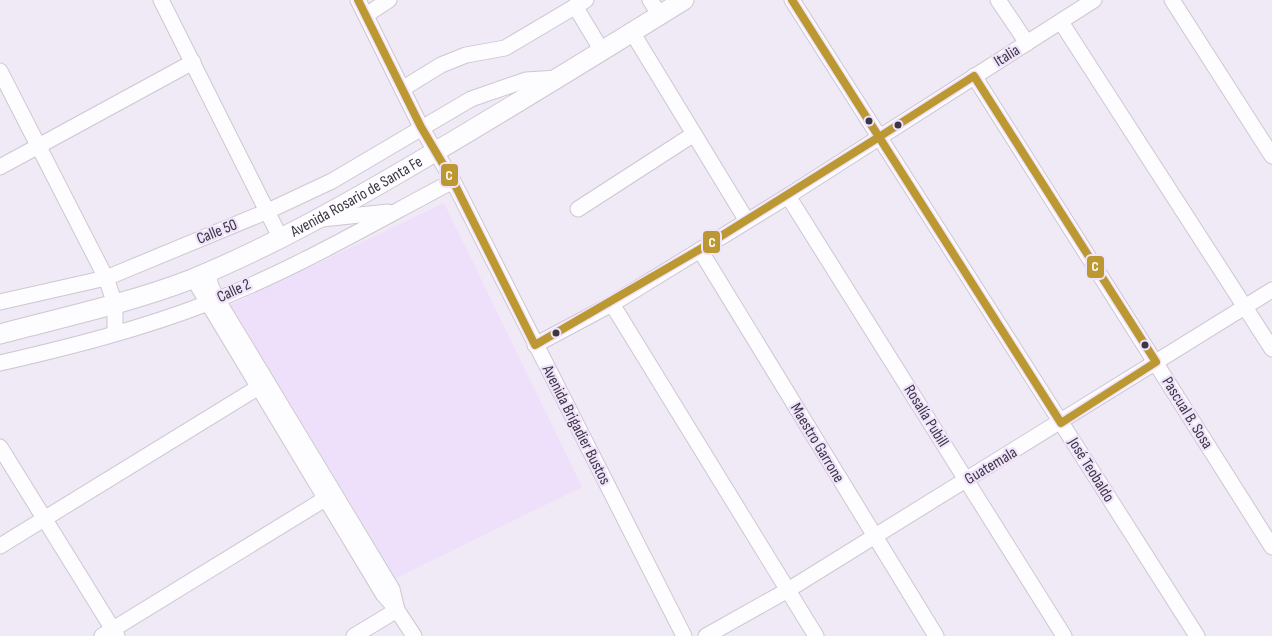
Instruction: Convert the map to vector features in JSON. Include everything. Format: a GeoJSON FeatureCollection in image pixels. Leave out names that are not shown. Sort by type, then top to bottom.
{"type":"FeatureCollection","features":[{"type":"Feature","properties":{"kind":"main road","name":"Avenida Rosario de Santa Fe"},"geometry":{"type":"LineString","coordinates":[[0,334],[115,304],[201,274],[280,237],[435,152],[602,51],[632,32],[655,8],[684,0]]}},
{"type":"Feature","properties":{"kind":"street"},"geometry":{"type":"LineString","coordinates":[[161,0],[280,237]]}},
{"type":"Feature","properties":{"kind":"street","name":"Avenida Brigadier Bustos"},"geometry":{"type":"LineString","coordinates":[[358,0],[420,127],[453,181],[684,636]]}},
{"type":"Feature","properties":{"kind":"street"},"geometry":{"type":"LineString","coordinates":[[366,15],[389,0]]}},
{"type":"Feature","properties":{"kind":"street","name":"José Teobaldo"},"geometry":{"type":"LineString","coordinates":[[792,0],[1197,636]]}},
{"type":"Feature","properties":{"kind":"street"},"geometry":{"type":"LineString","coordinates":[[998,0],[1027,43]]}},
{"type":"Feature","properties":{"kind":"street","name":"Italia"},"geometry":{"type":"LineString","coordinates":[[535,345],[612,304],[788,196],[1094,0]]}},
{"type":"Feature","properties":{"kind":"street"},"geometry":{"type":"LineString","coordinates":[[1172,0],[1272,156]]}},
{"type":"Feature","properties":{"kind":"street"},"geometry":{"type":"LineString","coordinates":[[402,89],[441,65],[466,55],[505,48],[580,3],[602,51]]}},
{"type":"Feature","properties":{"kind":"street"},"geometry":{"type":"LineString","coordinates":[[1061,22],[1272,349]]}},
{"type":"Feature","properties":{"kind":"street"},"geometry":{"type":"LineString","coordinates":[[632,32],[747,221]]}},
{"type":"Feature","properties":{"kind":"street"},"geometry":{"type":"LineString","coordinates":[[0,167],[193,62]]}},
{"type":"Feature","properties":{"kind":"street"},"geometry":{"type":"LineString","coordinates":[[0,71],[106,278],[115,304],[115,333]]}},
{"type":"Feature","properties":{"kind":"street","name":"Pascual B. Sosa"},"geometry":{"type":"LineString","coordinates":[[974,76],[1272,547]]}},
{"type":"Feature","properties":{"kind":"street","name":"Calle 50"},"geometry":{"type":"LineString","coordinates":[[0,302],[106,278],[268,211],[332,181],[420,127],[471,99],[526,80],[557,78]]}},
{"type":"Feature","properties":{"kind":"street"},"geometry":{"type":"LineString","coordinates":[[578,209],[694,134]]}},
{"type":"Feature","properties":{"kind":"street","name":"Calle 2"},"geometry":{"type":"LineString","coordinates":[[0,363],[115,333],[213,301],[291,265],[453,181]]}},
{"type":"Feature","properties":{"kind":"street","name":"Rosalía Pubill"},"geometry":{"type":"LineString","coordinates":[[788,196],[1064,636]]}},
{"type":"Feature","properties":{"kind":"street"},"geometry":{"type":"LineString","coordinates":[[313,220],[397,210]]}},
{"type":"Feature","properties":{"kind":"street","name":"Maestro Garrone"},"geometry":{"type":"LineString","coordinates":[[700,250],[936,636]]}},
{"type":"Feature","properties":{"kind":"street"},"geometry":{"type":"LineString","coordinates":[[201,274],[213,301],[331,496],[383,594],[397,610],[414,636]]}},
{"type":"Feature","properties":{"kind":"street","name":"Guatemala"},"geometry":{"type":"LineString","coordinates":[[706,636],[788,590],[1272,290]]}},
{"type":"Feature","properties":{"kind":"street"},"geometry":{"type":"LineString","coordinates":[[612,304],[816,636]]}},
{"type":"Feature","properties":{"kind":"street"},"geometry":{"type":"LineString","coordinates":[[0,546],[263,385]]}},
{"type":"Feature","properties":{"kind":"street"},"geometry":{"type":"LineString","coordinates":[[0,447],[110,634],[331,496]]}},
{"type":"Feature","properties":{"kind":"street"},"geometry":{"type":"LineString","coordinates":[[354,636],[397,610]]}},
{"type":"Feature","properties":{"kind":"shaded area"},"geometry":{"type":"Polygon","coordinates":[[[444,203],[582,487],[396,578],[231,305],[444,203]]]}},
{"type":"Feature","properties":{"kind":"transit line","name":"C"},"geometry":{"type":"LineString","coordinates":[[358,0],[421,127],[453,181],[535,345],[702,248],[879,137]]}},
{"type":"Feature","properties":{"kind":"transit line","name":"C"},"geometry":{"type":"LineString","coordinates":[[792,0],[879,137]]}},
{"type":"Feature","properties":{"kind":"transit line","name":"C"},"geometry":{"type":"LineString","coordinates":[[974,76],[1156,362],[1061,423],[879,137],[974,76]]}}]}
